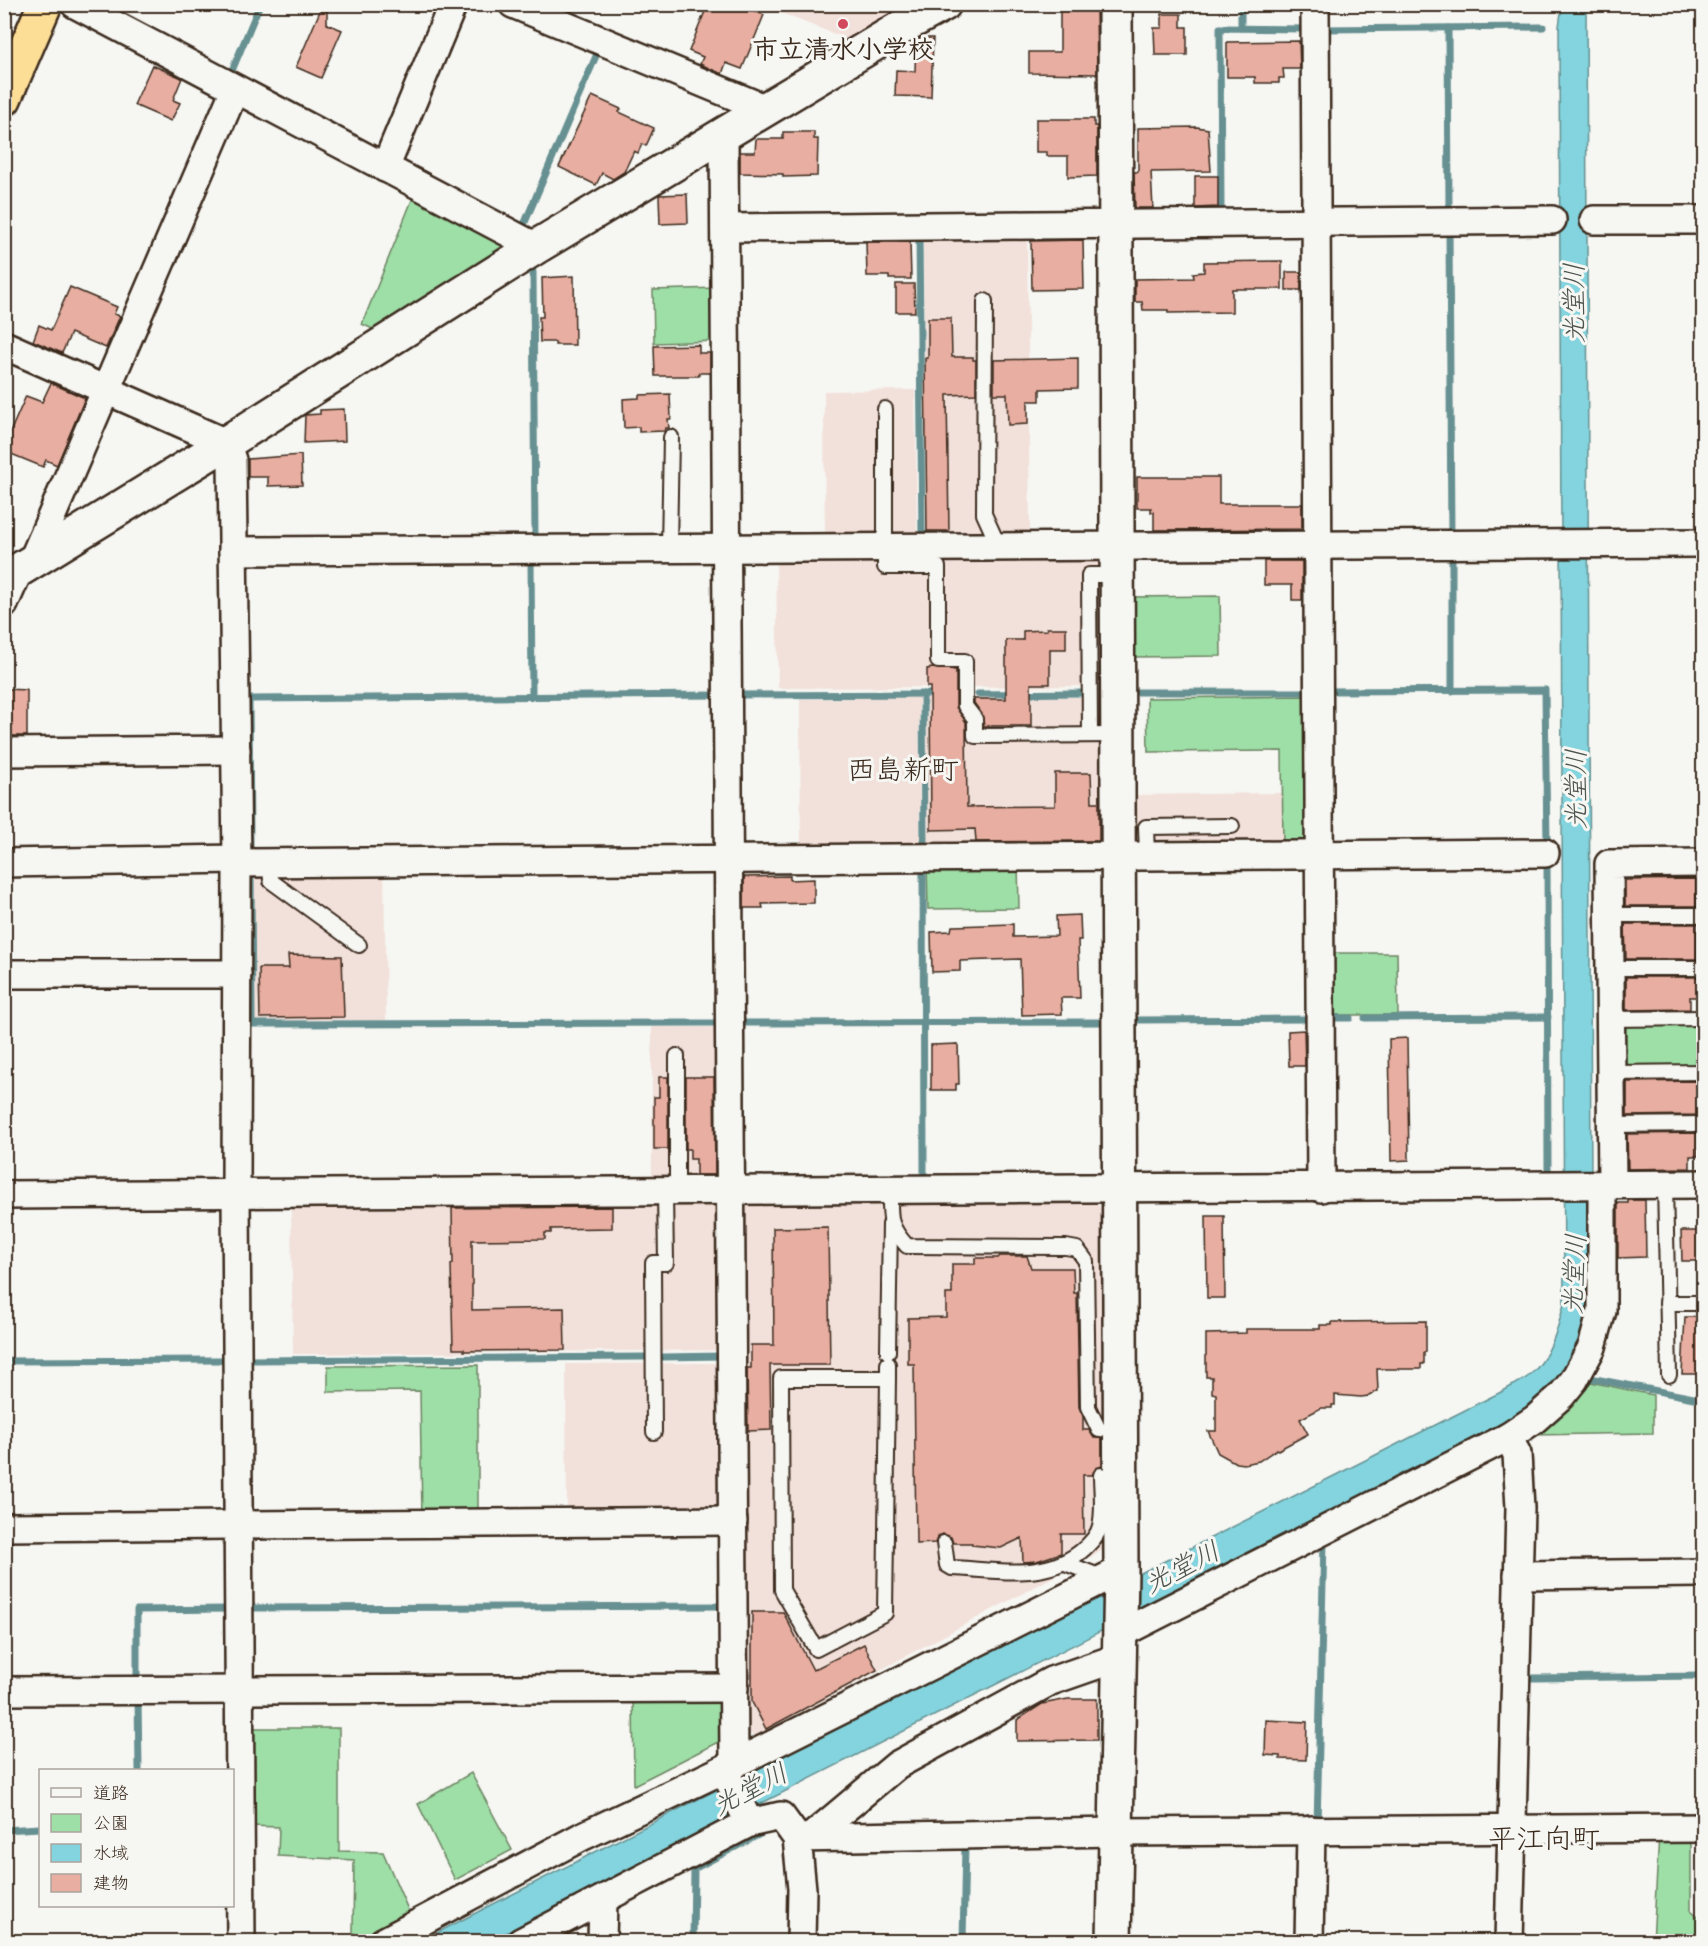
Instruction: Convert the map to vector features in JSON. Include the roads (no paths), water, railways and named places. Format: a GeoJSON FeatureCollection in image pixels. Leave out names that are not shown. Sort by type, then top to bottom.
{"type":"FeatureCollection","features":[{"type":"Feature","properties":{"kind":"highway"},"geometry":{"type":"LineString","coordinates":[[4,99],[45,4]]}},
{"type":"Feature","properties":{"kind":"street"},"geometry":{"type":"LineString","coordinates":[[75,4],[536,247]]}},
{"type":"Feature","properties":{"kind":"street"},"geometry":{"type":"LineString","coordinates":[[385,168],[453,4]]}},
{"type":"Feature","properties":{"kind":"street"},"geometry":{"type":"LineString","coordinates":[[513,4],[766,109]]}},
{"type":"Feature","properties":{"kind":"street"},"geometry":{"type":"LineString","coordinates":[[19,570],[226,443],[536,247],[909,22],[944,4]]}},
{"type":"Feature","properties":{"kind":"street"},"geometry":{"type":"LineString","coordinates":[[1114,1941],[1120,1639],[1104,1347],[1121,1189],[1133,856],[1104,735],[1117,561],[1115,4]]}},
{"type":"Feature","properties":{"kind":"street"},"geometry":{"type":"LineString","coordinates":[[1315,4],[1321,1188]]}},
{"type":"Feature","properties":{"kind":"street"},"geometry":{"type":"LineString","coordinates":[[4,604],[106,390],[235,89]]}},
{"type":"Feature","properties":{"kind":"street"},"geometry":{"type":"LineString","coordinates":[[724,135],[734,1688],[728,1771],[749,1823]]}},
{"type":"Feature","properties":{"kind":"street"},"geometry":{"type":"LineString","coordinates":[[724,228],[1552,220]]}},
{"type":"Feature","properties":{"kind":"street"},"geometry":{"type":"LineString","coordinates":[[1594,220],[1704,220]]}},
{"type":"Feature","properties":{"kind":"street"},"geometry":{"type":"LineString","coordinates":[[4,345],[226,443],[232,460],[237,861],[236,1195],[242,1941]]}},
{"type":"Feature","properties":{"kind":"street"},"geometry":{"type":"LineString","coordinates":[[233,551],[999,547],[1117,561],[1317,545],[1704,543]]}},
{"type":"Feature","properties":{"kind":"street"},"geometry":{"type":"LineString","coordinates":[[4,752],[236,750]]}},
{"type":"Feature","properties":{"kind":"street"},"geometry":{"type":"LineString","coordinates":[[4,863],[1545,854]]}},
{"type":"Feature","properties":{"kind":"street"},"geometry":{"type":"LineString","coordinates":[[801,1941],[804,1838],[897,1765],[1051,1681],[1120,1639],[1508,1437],[1535,1419],[1562,1396],[1574,1380],[1592,1347],[1602,1311],[1611,1125],[1610,864],[1704,863]]}},
{"type":"Feature","properties":{"kind":"street"},"geometry":{"type":"LineString","coordinates":[[4,974],[237,974]]}},
{"type":"Feature","properties":{"kind":"street"},"geometry":{"type":"LineString","coordinates":[[4,1195],[1704,1184]]}},
{"type":"Feature","properties":{"kind":"street"},"geometry":{"type":"LineString","coordinates":[[1508,1437],[1516,1454],[1520,1508],[1509,1941]]}},
{"type":"Feature","properties":{"kind":"street"},"geometry":{"type":"LineString","coordinates":[[4,1527],[733,1521]]}},
{"type":"Feature","properties":{"kind":"street"},"geometry":{"type":"LineString","coordinates":[[1518,1575],[1704,1573]]}},
{"type":"Feature","properties":{"kind":"street"},"geometry":{"type":"LineString","coordinates":[[383,1941],[581,1837],[728,1771],[1115,1575]]}},
{"type":"Feature","properties":{"kind":"street"},"geometry":{"type":"LineString","coordinates":[[4,1691],[734,1688]]}},
{"type":"Feature","properties":{"kind":"street"},"geometry":{"type":"LineString","coordinates":[[521,1941],[749,1823],[781,1816],[804,1838],[1116,1832],[1704,1828]]}},
{"type":"Feature","properties":{"kind":"street"},"geometry":{"type":"LineString","coordinates":[[1309,1941],[1311,1830]]}},
{"type":"Feature","properties":{"kind":"street"},"geometry":{"type":"LineString","coordinates":[[602,1941],[603,1900]]}},
{"type":"Feature","properties":{"kind":"lane"},"geometry":{"type":"LineString","coordinates":[[985,301],[984,514],[999,547]]}},
{"type":"Feature","properties":{"kind":"lane"},"geometry":{"type":"LineString","coordinates":[[885,409],[885,567],[938,567],[938,661],[965,661],[965,706],[975,718],[975,736],[1104,735]]}},
{"type":"Feature","properties":{"kind":"lane"},"geometry":{"type":"LineString","coordinates":[[669,548],[671,437]]}},
{"type":"Feature","properties":{"kind":"lane"},"geometry":{"type":"LineString","coordinates":[[1133,856],[1146,827],[1232,826]]}},
{"type":"Feature","properties":{"kind":"lane"},"geometry":{"type":"LineString","coordinates":[[270,863],[271,881],[359,945]]}},
{"type":"Feature","properties":{"kind":"lane"},"geometry":{"type":"LineString","coordinates":[[1610,915],[1704,915]]}},
{"type":"Feature","properties":{"kind":"lane"},"geometry":{"type":"LineString","coordinates":[[1610,968],[1704,968]]}},
{"type":"Feature","properties":{"kind":"lane"},"geometry":{"type":"LineString","coordinates":[[1610,1019],[1704,1018]]}},
{"type":"Feature","properties":{"kind":"lane"},"geometry":{"type":"LineString","coordinates":[[654,1432],[653,1263],[666,1263],[677,1056]]}},
{"type":"Feature","properties":{"kind":"lane"},"geometry":{"type":"LineString","coordinates":[[1611,1072],[1704,1072]]}},
{"type":"Feature","properties":{"kind":"lane"},"geometry":{"type":"LineString","coordinates":[[1611,1125],[1704,1124]]}},
{"type":"Feature","properties":{"kind":"lane"},"geometry":{"type":"LineString","coordinates":[[1665,1184],[1668,1375]]}},
{"type":"Feature","properties":{"kind":"lane"},"geometry":{"type":"LineString","coordinates":[[888,1364],[781,1378],[782,1590],[816,1649],[885,1613],[890,1222],[890,1190]]}},
{"type":"Feature","properties":{"kind":"lane"},"geometry":{"type":"LineString","coordinates":[[890,1222],[897,1235],[907,1246],[1066,1247],[1077,1249],[1086,1261],[1104,1347],[1088,1407],[1099,1430]]}},
{"type":"Feature","properties":{"kind":"lane"},"geometry":{"type":"LineString","coordinates":[[1667,1303],[1704,1303]]}},
{"type":"Feature","properties":{"kind":"lane"},"geometry":{"type":"LineString","coordinates":[[944,1543],[945,1560],[952,1568],[1042,1571],[1065,1563],[1096,1537],[1101,1525],[1101,1475]]}},
{"type":"Feature","properties":{"kind":"lane"},"geometry":{"type":"LineString","coordinates":[[1065,1563],[1115,1575]]}},
{"type":"Feature","properties":{"kind":"water","name":"光堂川"},"geometry":{"type":"Polygon","coordinates":[[[1562,5],[1586,5],[1591,1190],[1590,1312],[1587,1330],[1567,1371],[1519,1419],[490,1941],[419,1942],[1109,1589],[1505,1390],[1530,1375],[1543,1360],[1556,1333],[1564,1304],[1559,27],[1562,5]]]}},
{"type":"Feature","properties":{"kind":"waterway"},"geometry":{"type":"LineString","coordinates":[[231,73],[260,4]]}},
{"type":"Feature","properties":{"kind":"waterway"},"geometry":{"type":"LineString","coordinates":[[1241,4],[1241,28]]}},
{"type":"Feature","properties":{"kind":"waterway"},"geometry":{"type":"LineString","coordinates":[[1322,29],[1543,27]]}},
{"type":"Feature","properties":{"kind":"waterway"},"geometry":{"type":"LineString","coordinates":[[1218,214],[1221,214],[1220,28],[1305,29]]}},
{"type":"Feature","properties":{"kind":"waterway"},"geometry":{"type":"LineString","coordinates":[[1448,28],[1449,214]]}},
{"type":"Feature","properties":{"kind":"waterway"},"geometry":{"type":"LineString","coordinates":[[523,227],[599,49]]}},
{"type":"Feature","properties":{"kind":"waterway"},"geometry":{"type":"LineString","coordinates":[[1449,228],[1451,538]]}},
{"type":"Feature","properties":{"kind":"waterway"},"geometry":{"type":"LineString","coordinates":[[919,235],[922,538]]}},
{"type":"Feature","properties":{"kind":"waterway"},"geometry":{"type":"LineString","coordinates":[[533,272],[535,541]]}},
{"type":"Feature","properties":{"kind":"waterway"},"geometry":{"type":"LineString","coordinates":[[1452,553],[1452,691]]}},
{"type":"Feature","properties":{"kind":"waterway"},"geometry":{"type":"LineString","coordinates":[[531,558],[532,697]]}},
{"type":"Feature","properties":{"kind":"waterway","name":"光堂川"},"geometry":{"type":"LineString","coordinates":[[1327,691],[1545,690],[1547,846]]}},
{"type":"Feature","properties":{"kind":"waterway"},"geometry":{"type":"LineString","coordinates":[[1138,692],[1312,692]]}},
{"type":"Feature","properties":{"kind":"waterway"},"geometry":{"type":"LineString","coordinates":[[978,694],[1085,693]]}},
{"type":"Feature","properties":{"kind":"waterway"},"geometry":{"type":"LineString","coordinates":[[923,694],[924,850]]}},
{"type":"Feature","properties":{"kind":"waterway"},"geometry":{"type":"LineString","coordinates":[[736,695],[938,694]]}},
{"type":"Feature","properties":{"kind":"waterway"},"geometry":{"type":"LineString","coordinates":[[250,853],[249,699],[720,695]]}},
{"type":"Feature","properties":{"kind":"waterway"},"geometry":{"type":"LineString","coordinates":[[1547,859],[1548,1171]]}},
{"type":"Feature","properties":{"kind":"waterway"},"geometry":{"type":"LineString","coordinates":[[923,865],[924,1174]]}},
{"type":"Feature","properties":{"kind":"waterway"},"geometry":{"type":"LineString","coordinates":[[251,874],[252,1024],[720,1023]]}},
{"type":"Feature","properties":{"kind":"waterway"},"geometry":{"type":"LineString","coordinates":[[1365,1018],[1548,1017]]}},
{"type":"Feature","properties":{"kind":"waterway"},"geometry":{"type":"LineString","coordinates":[[1327,1018],[1350,1018]]}},
{"type":"Feature","properties":{"kind":"waterway"},"geometry":{"type":"LineString","coordinates":[[1133,1020],[1313,1019]]}},
{"type":"Feature","properties":{"kind":"waterway"},"geometry":{"type":"LineString","coordinates":[[739,1023],[1106,1022]]}},
{"type":"Feature","properties":{"kind":"waterway"},"geometry":{"type":"LineString","coordinates":[[662,1357],[723,1356]]}},
{"type":"Feature","properties":{"kind":"waterway"},"geometry":{"type":"LineString","coordinates":[[250,1360],[645,1357]]}},
{"type":"Feature","properties":{"kind":"waterway"},"geometry":{"type":"LineString","coordinates":[[4,1361],[225,1360]]}},
{"type":"Feature","properties":{"kind":"waterway"},"geometry":{"type":"LineString","coordinates":[[1585,1377],[1704,1400]]}},
{"type":"Feature","properties":{"kind":"waterway"},"geometry":{"type":"LineString","coordinates":[[1317,1825],[1324,1541]]}},
{"type":"Feature","properties":{"kind":"waterway"},"geometry":{"type":"LineString","coordinates":[[252,1608],[725,1606]]}},
{"type":"Feature","properties":{"kind":"waterway"},"geometry":{"type":"LineString","coordinates":[[137,1685],[137,1610],[230,1609]]}},
{"type":"Feature","properties":{"kind":"waterway"},"geometry":{"type":"LineString","coordinates":[[1533,1678],[1704,1676]]}},
{"type":"Feature","properties":{"kind":"waterway"},"geometry":{"type":"LineString","coordinates":[[138,1698],[139,1769]]}},
{"type":"Feature","properties":{"kind":"waterway"},"geometry":{"type":"LineString","coordinates":[[4,1830],[39,1828]]}},
{"type":"Feature","properties":{"kind":"waterway"},"geometry":{"type":"LineString","coordinates":[[693,1942],[694,1869],[766,1831]]}},
{"type":"Feature","properties":{"kind":"waterway"},"geometry":{"type":"LineString","coordinates":[[959,1846],[965,1845],[963,1942]]}},
{"type":"Feature","properties":{"kind":"place","name":"市立清水小学校"},"geometry":{"type":"Point","coordinates":[843,24]}},
{"type":"Feature","properties":{"kind":"district","name":"西島新町"},"geometry":{"type":"Point","coordinates":[903,769]}},
{"type":"Feature","properties":{"kind":"district","name":"平江向町"},"geometry":{"type":"Point","coordinates":[1544,1838]}}]}
